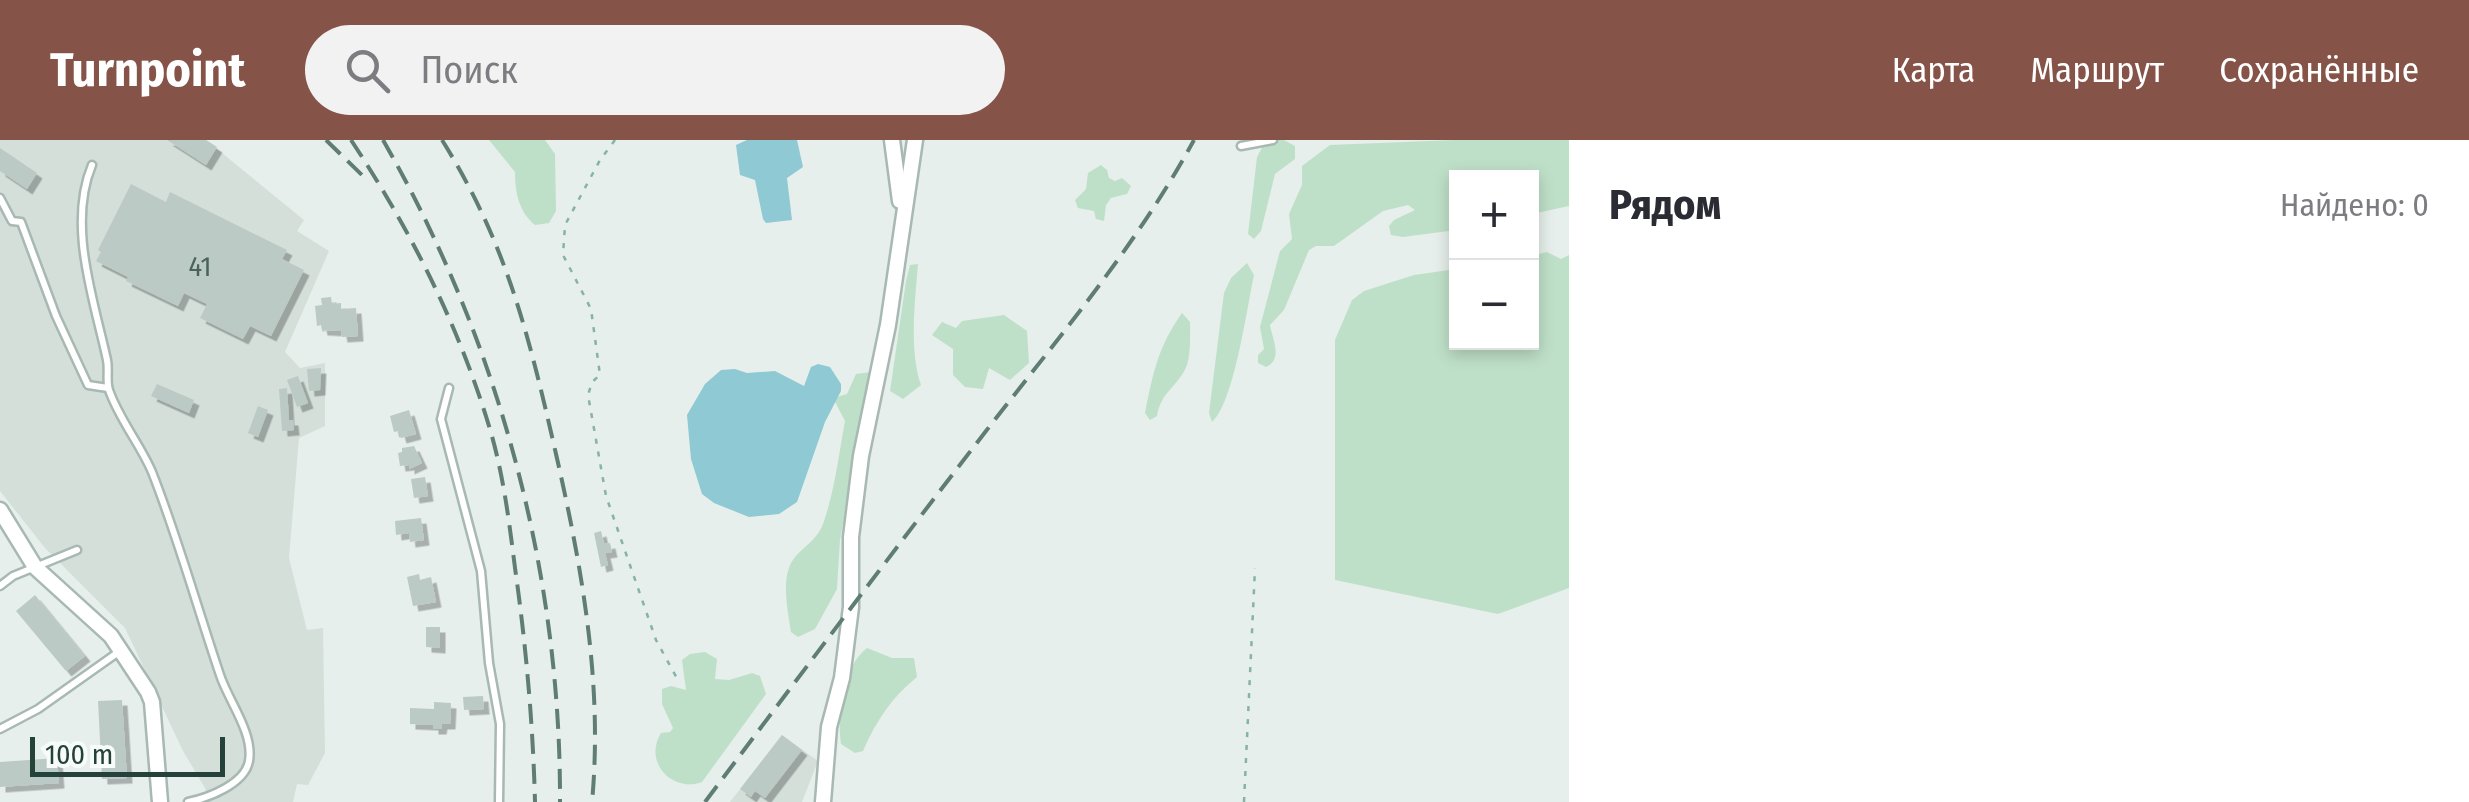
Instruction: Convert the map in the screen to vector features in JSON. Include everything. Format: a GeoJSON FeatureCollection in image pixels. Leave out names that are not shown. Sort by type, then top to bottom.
{"type":"FeatureCollection","features":[{"type":"Feature","properties":{"kind":"street"},"geometry":{"type":"LineString","coordinates":[[892,140],[903,222]]}},
{"type":"Feature","properties":{"kind":"street"},"geometry":{"type":"LineString","coordinates":[[824,802],[830,727],[842,678],[851,607],[851,537],[859,472],[888,326],[914,140]]}},
{"type":"Feature","properties":{"kind":"street"},"geometry":{"type":"LineString","coordinates":[[0,510],[35,568],[111,636],[152,702],[160,802]]}},
{"type":"Feature","properties":{"kind":"lane"},"geometry":{"type":"LineString","coordinates":[[1241,146],[1273,140]]}},
{"type":"Feature","properties":{"kind":"lane"},"geometry":{"type":"LineString","coordinates":[[92,165],[84,185],[84,265],[108,364],[108,388],[151,469],[249,752],[245,771],[236,780],[188,802]]}},
{"type":"Feature","properties":{"kind":"lane"},"geometry":{"type":"LineString","coordinates":[[0,198],[12,221],[21,222],[56,316],[88,385],[108,388]]}},
{"type":"Feature","properties":{"kind":"lane"},"geometry":{"type":"LineString","coordinates":[[449,388],[441,418],[481,571],[489,663],[500,724],[499,802]]}},
{"type":"Feature","properties":{"kind":"lane"},"geometry":{"type":"LineString","coordinates":[[0,586],[77,550]]}},
{"type":"Feature","properties":{"kind":"lane"},"geometry":{"type":"LineString","coordinates":[[0,730],[38,709],[122,651]]}},
{"type":"Feature","properties":{"kind":"path"},"geometry":{"type":"LineString","coordinates":[[615,140],[565,225],[564,255],[591,310],[600,375],[592,382],[588,395],[606,496],[656,640],[679,682]]}},
{"type":"Feature","properties":{"kind":"path"},"geometry":{"type":"LineString","coordinates":[[1244,802],[1255,568]]}},
{"type":"Feature","properties":{"kind":"shaded area"},"geometry":{"type":"Polygon","coordinates":[[[0,140],[206,140],[304,220],[297,231],[329,251],[285,352],[300,368],[325,363],[325,426],[299,438],[289,558],[307,630],[323,628],[325,753],[308,785],[297,784],[293,802],[209,802],[125,628],[45,548],[0,491],[0,140]]]}},
{"type":"Feature","properties":{"kind":"shaded area"},"geometry":{"type":"Polygon","coordinates":[[[782,735],[818,761],[802,802],[730,802],[782,735]]]}},
{"type":"Feature","properties":{"kind":"green space"},"geometry":{"type":"Polygon","coordinates":[[[489,140],[545,140],[555,154],[556,211],[549,223],[535,225],[525,214],[517,195],[515,172],[489,140]]]}},
{"type":"Feature","properties":{"kind":"green space"},"geometry":{"type":"Polygon","coordinates":[[[1266,140],[1284,140],[1295,146],[1295,159],[1275,174],[1261,231],[1254,239],[1248,234],[1257,157],[1266,140]]]}},
{"type":"Feature","properties":{"kind":"green space"},"geometry":{"type":"Polygon","coordinates":[[[1569,140],[1569,206],[1539,212],[1539,170],[1449,170],[1449,231],[1391,235],[1389,226],[1394,220],[1415,210],[1408,205],[1383,211],[1334,246],[1309,250],[1284,310],[1270,325],[1276,349],[1274,359],[1266,367],[1258,363],[1258,355],[1264,349],[1260,327],[1280,251],[1292,239],[1289,214],[1302,185],[1302,166],[1330,145],[1569,140]]]}},
{"type":"Feature","properties":{"kind":"green space"},"geometry":{"type":"Polygon","coordinates":[[[1101,165],[1109,178],[1122,178],[1131,186],[1127,194],[1111,198],[1104,221],[1096,219],[1094,211],[1078,208],[1075,200],[1086,189],[1088,173],[1101,165]]]}},
{"type":"Feature","properties":{"kind":"green space"},"geometry":{"type":"Polygon","coordinates":[[[1547,252],[1561,259],[1569,255],[1569,588],[1498,614],[1335,580],[1335,340],[1352,300],[1364,291],[1414,275],[1449,270],[1449,350],[1539,350],[1539,254],[1547,252]]]}},
{"type":"Feature","properties":{"kind":"green space"},"geometry":{"type":"Polygon","coordinates":[[[1247,263],[1254,275],[1239,353],[1227,396],[1212,422],[1209,413],[1224,293],[1231,278],[1247,263]]]}},
{"type":"Feature","properties":{"kind":"green space"},"geometry":{"type":"Polygon","coordinates":[[[918,264],[914,341],[921,385],[903,399],[890,391],[906,281],[910,265],[918,264]]]}},
{"type":"Feature","properties":{"kind":"green space"},"geometry":{"type":"Polygon","coordinates":[[[1182,313],[1190,322],[1187,365],[1162,400],[1157,416],[1150,420],[1145,413],[1154,373],[1167,337],[1182,313]]]}},
{"type":"Feature","properties":{"kind":"green space"},"geometry":{"type":"Polygon","coordinates":[[[1004,315],[1027,331],[1029,363],[1010,380],[989,368],[983,389],[965,387],[953,375],[953,349],[932,335],[942,322],[956,328],[962,321],[1004,315]]]}},
{"type":"Feature","properties":{"kind":"green space"},"geometry":{"type":"Polygon","coordinates":[[[871,372],[840,540],[837,589],[815,629],[798,637],[791,632],[786,582],[796,556],[822,527],[831,496],[845,421],[833,398],[847,394],[856,374],[871,372]]]}},
{"type":"Feature","properties":{"kind":"green space"},"geometry":{"type":"Polygon","coordinates":[[[867,648],[892,658],[914,658],[917,677],[885,710],[863,751],[855,753],[841,744],[841,705],[852,667],[867,648]]]}},
{"type":"Feature","properties":{"kind":"green space"},"geometry":{"type":"Polygon","coordinates":[[[705,652],[717,659],[715,679],[729,680],[752,673],[760,676],[766,694],[702,782],[680,783],[664,772],[656,754],[661,733],[673,728],[662,704],[662,689],[671,686],[686,690],[682,660],[690,654],[705,652]]]}},
{"type":"Feature","properties":{"kind":"water"},"geometry":{"type":"Polygon","coordinates":[[[747,140],[797,140],[803,167],[787,178],[792,220],[766,223],[763,219],[755,180],[740,175],[736,145],[747,140]]]}},
{"type":"Feature","properties":{"kind":"water"},"geometry":{"type":"Polygon","coordinates":[[[811,367],[830,367],[841,391],[825,422],[797,502],[779,514],[749,517],[702,494],[691,459],[687,415],[705,384],[721,370],[735,369],[747,373],[775,371],[804,386],[811,367]]]}},
{"type":"Feature","properties":{"kind":"building"},"geometry":{"type":"Polygon","coordinates":[[[167,140],[206,140],[217,147],[206,165],[167,140]]]}},
{"type":"Feature","properties":{"kind":"building"},"geometry":{"type":"Polygon","coordinates":[[[0,148],[37,173],[27,189],[0,171],[0,148]]]}},
{"type":"Feature","properties":{"kind":"building"},"geometry":{"type":"Polygon","coordinates":[[[131,184],[166,202],[170,192],[287,250],[282,259],[304,270],[271,336],[250,326],[243,339],[200,318],[207,304],[184,293],[178,306],[126,281],[128,277],[96,261],[131,184]]]}},
{"type":"Feature","properties":{"kind":"building"},"geometry":{"type":"Polygon","coordinates":[[[331,297],[332,304],[341,303],[341,309],[356,308],[358,336],[342,337],[341,331],[317,326],[315,306],[322,305],[321,298],[331,297]]]}},
{"type":"Feature","properties":{"kind":"building"},"geometry":{"type":"Polygon","coordinates":[[[321,368],[320,390],[309,391],[307,369],[321,368]]]}},
{"type":"Feature","properties":{"kind":"building"},"geometry":{"type":"Polygon","coordinates":[[[298,376],[308,403],[297,407],[287,380],[298,376]]]}},
{"type":"Feature","properties":{"kind":"building"},"geometry":{"type":"Polygon","coordinates":[[[157,384],[194,400],[189,413],[151,396],[157,384]]]}},
{"type":"Feature","properties":{"kind":"building"},"geometry":{"type":"Polygon","coordinates":[[[287,388],[289,420],[293,420],[294,430],[282,431],[279,389],[287,388]]]}},
{"type":"Feature","properties":{"kind":"building"},"geometry":{"type":"Polygon","coordinates":[[[258,406],[268,410],[258,437],[248,433],[258,406]]]}},
{"type":"Feature","properties":{"kind":"building"},"geometry":{"type":"Polygon","coordinates":[[[409,410],[416,434],[401,438],[399,431],[394,432],[390,416],[409,410]]]}},
{"type":"Feature","properties":{"kind":"building"},"geometry":{"type":"Polygon","coordinates":[[[414,446],[422,463],[409,469],[409,465],[400,466],[398,453],[414,446]]]}},
{"type":"Feature","properties":{"kind":"building"},"geometry":{"type":"Polygon","coordinates":[[[425,477],[428,496],[414,498],[411,479],[425,477]]]}},
{"type":"Feature","properties":{"kind":"building"},"geometry":{"type":"Polygon","coordinates":[[[421,518],[424,540],[410,542],[409,533],[396,535],[395,521],[421,518]]]}},
{"type":"Feature","properties":{"kind":"building"},"geometry":{"type":"Polygon","coordinates":[[[601,531],[604,544],[610,543],[612,552],[605,553],[608,565],[601,567],[594,533],[601,531]]]}},
{"type":"Feature","properties":{"kind":"building"},"geometry":{"type":"Polygon","coordinates":[[[419,574],[420,580],[431,577],[436,602],[413,606],[407,577],[419,574]]]}},
{"type":"Feature","properties":{"kind":"building"},"geometry":{"type":"Polygon","coordinates":[[[35,595],[85,656],[66,671],[16,611],[35,595]]]}},
{"type":"Feature","properties":{"kind":"building"},"geometry":{"type":"Polygon","coordinates":[[[426,627],[440,627],[440,648],[426,647],[426,627]]]}},
{"type":"Feature","properties":{"kind":"building"},"geometry":{"type":"Polygon","coordinates":[[[483,696],[484,709],[464,710],[463,697],[483,696]]]}},
{"type":"Feature","properties":{"kind":"building"},"geometry":{"type":"Polygon","coordinates":[[[122,700],[127,778],[102,779],[98,701],[122,700]]]}},
{"type":"Feature","properties":{"kind":"building"},"geometry":{"type":"Polygon","coordinates":[[[434,702],[451,703],[450,724],[433,729],[433,725],[410,724],[410,708],[434,709],[434,702]]]}},
{"type":"Feature","properties":{"kind":"building"},"geometry":{"type":"Polygon","coordinates":[[[782,735],[802,750],[765,798],[755,791],[751,797],[740,789],[782,735]]]}},
{"type":"Feature","properties":{"kind":"building"},"geometry":{"type":"Polygon","coordinates":[[[57,758],[59,783],[0,787],[0,762],[57,758]]]}},
{"type":"Feature","properties":{"kind":"railway"},"geometry":{"type":"LineString","coordinates":[[326,140],[364,177]]}},
{"type":"Feature","properties":{"kind":"railway"},"geometry":{"type":"LineString","coordinates":[[351,140],[393,208],[447,314],[494,443],[508,514],[522,626],[535,802]]}},
{"type":"Feature","properties":{"kind":"railway"},"geometry":{"type":"LineString","coordinates":[[383,140],[424,216],[459,295],[490,376],[515,459],[549,629],[560,802]]}},
{"type":"Feature","properties":{"kind":"railway"},"geometry":{"type":"LineString","coordinates":[[442,140],[500,254],[536,370],[556,454],[588,626],[595,714],[592,802]]}},
{"type":"Feature","properties":{"kind":"railway"},"geometry":{"type":"LineString","coordinates":[[705,802],[1096,290],[1148,217],[1194,140]]}}]}
